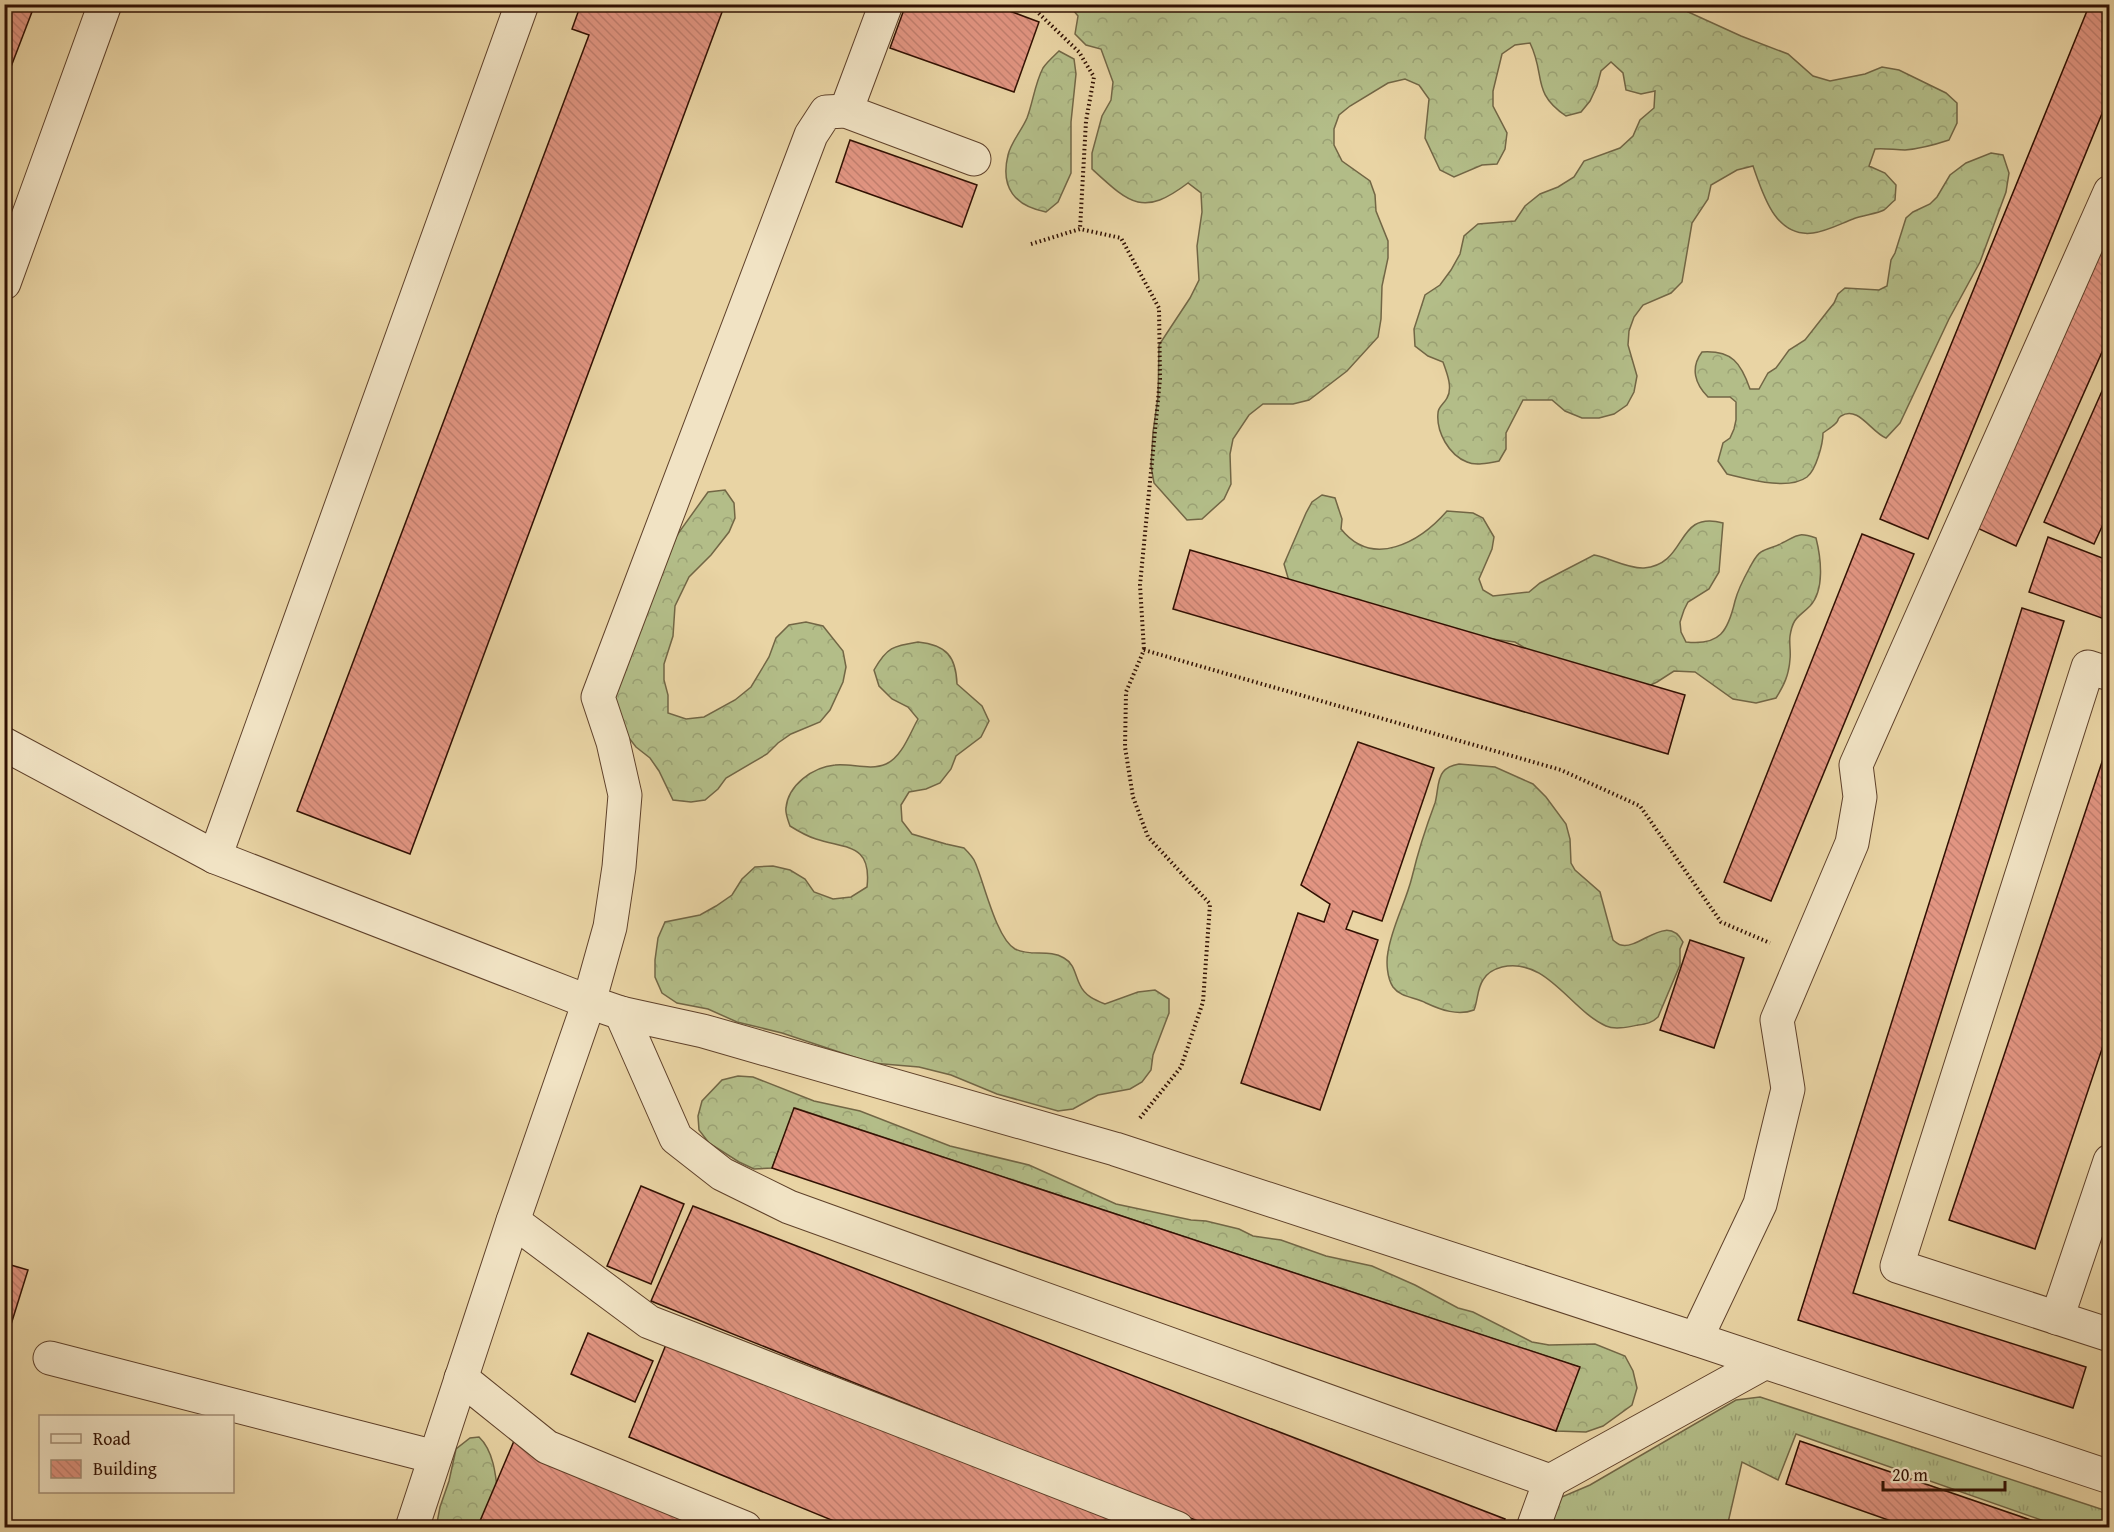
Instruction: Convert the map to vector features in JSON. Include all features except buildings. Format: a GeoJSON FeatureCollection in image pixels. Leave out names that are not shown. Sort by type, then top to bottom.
{"type":"FeatureCollection","features":[{"type":"Feature","properties":{"kind":"lane"},"geometry":{"type":"LineString","coordinates":[[4,284],[11,246],[105,4]]}},
{"type":"Feature","properties":{"kind":"lane"},"geometry":{"type":"LineString","coordinates":[[215,857],[522,4]]}},
{"type":"Feature","properties":{"kind":"lane"},"geometry":{"type":"LineString","coordinates":[[846,111],[886,4]]}},
{"type":"Feature","properties":{"kind":"lane"},"geometry":{"type":"LineString","coordinates":[[411,1527],[589,1002],[610,927],[619,867],[625,795],[613,742],[598,697],[811,135],[826,112],[846,111],[974,159]]}},
{"type":"Feature","properties":{"kind":"lane"},"geometry":{"type":"LineString","coordinates":[[1696,1339],[1760,1204],[1788,1089],[1777,1020],[1852,843],[1860,797],[1856,765],[2109,192]]}},
{"type":"Feature","properties":{"kind":"lane"},"geometry":{"type":"LineString","coordinates":[[2109,674],[2088,667],[1897,1266],[2109,1335]]}},
{"type":"Feature","properties":{"kind":"lane"},"geometry":{"type":"LineString","coordinates":[[4,744],[215,857],[589,1002],[621,1013],[703,1030],[1115,1149],[2109,1477]]}},
{"type":"Feature","properties":{"kind":"lane"},"geometry":{"type":"LineString","coordinates":[[621,1013],[676,1138],[723,1174],[789,1207],[1550,1481]]}},
{"type":"Feature","properties":{"kind":"lane"},"geometry":{"type":"LineString","coordinates":[[2057,1318],[2109,1161]]}},
{"type":"Feature","properties":{"kind":"lane"},"geometry":{"type":"LineString","coordinates":[[513,1221],[649,1322],[1177,1527]]}},
{"type":"Feature","properties":{"kind":"lane"},"geometry":{"type":"LineString","coordinates":[[50,1358],[435,1457]]}},
{"type":"Feature","properties":{"kind":"lane"},"geometry":{"type":"LineString","coordinates":[[1533,1527],[1550,1481],[1764,1363]]}},
{"type":"Feature","properties":{"kind":"lane"},"geometry":{"type":"LineString","coordinates":[[461,1378],[547,1447],[746,1527]]}},
{"type":"Feature","properties":{"kind":"path"},"geometry":{"type":"LineString","coordinates":[[1029,4],[1079,52],[1094,77],[1086,121],[1080,229]]}},
{"type":"Feature","properties":{"kind":"path"},"geometry":{"type":"LineString","coordinates":[[1031,244],[1080,229],[1121,238],[1159,308],[1160,379],[1140,585],[1144,650],[1126,692],[1125,747],[1132,797],[1148,837],[1210,904],[1203,1002],[1181,1067],[1115,1149]]}},
{"type":"Feature","properties":{"kind":"path"},"geometry":{"type":"LineString","coordinates":[[1144,650],[1561,770],[1640,806],[1722,922],[1803,958]]}},
{"type":"Feature","properties":{"kind":"green space"},"geometry":{"type":"Polygon","coordinates":[[[1069,5],[1673,5],[1741,36],[1788,54],[1813,76],[1830,81],[1865,74],[1882,67],[1899,70],[1946,93],[1957,103],[1957,123],[1949,140],[1944,142],[1905,150],[1875,149],[1869,166],[1885,173],[1896,185],[1895,200],[1881,211],[1818,232],[1800,233],[1789,229],[1780,221],[1766,201],[1753,166],[1737,170],[1711,185],[1708,199],[1692,223],[1682,282],[1671,293],[1643,305],[1634,317],[1629,331],[1628,345],[1637,376],[1634,392],[1627,405],[1614,414],[1599,418],[1582,418],[1565,411],[1552,400],[1523,400],[1506,433],[1506,449],[1499,461],[1474,464],[1461,459],[1449,448],[1439,428],[1438,411],[1449,394],[1449,380],[1443,362],[1428,356],[1415,346],[1414,329],[1425,295],[1440,285],[1460,254],[1464,236],[1478,224],[1515,221],[1525,206],[1540,194],[1574,177],[1584,161],[1620,148],[1633,136],[1640,120],[1654,108],[1655,91],[1641,94],[1626,90],[1623,73],[1611,62],[1601,71],[1590,101],[1581,112],[1566,116],[1555,107],[1543,91],[1530,43],[1515,45],[1502,54],[1493,91],[1493,106],[1507,133],[1505,149],[1497,164],[1482,165],[1454,177],[1440,170],[1425,138],[1429,99],[1419,85],[1405,79],[1388,83],[1339,115],[1334,129],[1334,145],[1342,161],[1370,181],[1375,195],[1376,211],[1388,241],[1378,337],[1347,371],[1309,400],[1293,404],[1263,404],[1249,415],[1233,439],[1230,454],[1231,484],[1224,499],[1202,519],[1187,520],[1154,483],[1151,466],[1158,397],[1159,345],[1199,280],[1197,246],[1202,212],[1201,193],[1188,183],[1173,194],[1159,200],[1148,203],[1137,202],[1117,191],[1092,169],[1092,153],[1102,116],[1111,100],[1113,82],[1101,49],[1086,45],[1075,34],[1078,16],[1069,5]]]}},
{"type":"Feature","properties":{"kind":"green space"},"geometry":{"type":"Polygon","coordinates":[[[1059,51],[1074,59],[1076,74],[1071,122],[1071,173],[1058,202],[1046,212],[1026,205],[1012,194],[1006,177],[1006,167],[1009,150],[1027,118],[1040,74],[1059,51]]]}},
{"type":"Feature","properties":{"kind":"green space"},"geometry":{"type":"Polygon","coordinates":[[[1991,153],[2003,155],[2009,173],[2006,192],[1980,262],[1949,319],[1900,423],[1886,438],[1853,414],[1841,416],[1823,433],[1813,469],[1807,477],[1799,481],[1768,483],[1727,474],[1718,461],[1723,443],[1730,438],[1734,429],[1736,402],[1730,397],[1708,397],[1700,387],[1695,370],[1702,352],[1721,353],[1728,356],[1739,365],[1750,389],[1759,389],[1768,373],[1776,368],[1789,350],[1805,340],[1834,303],[1838,294],[1845,288],[1879,290],[1887,286],[1891,260],[1906,218],[1930,204],[1950,175],[1966,163],[1991,153]]]}},
{"type":"Feature","properties":{"kind":"green space"},"geometry":{"type":"Polygon","coordinates":[[[725,490],[734,503],[735,518],[729,532],[711,555],[689,577],[675,606],[673,636],[664,664],[668,713],[686,719],[704,717],[735,700],[751,687],[769,657],[776,638],[789,625],[806,622],[823,626],[843,651],[846,667],[843,682],[830,710],[820,722],[791,734],[767,754],[726,778],[718,789],[705,800],[691,802],[673,800],[650,758],[636,747],[626,734],[612,702],[677,535],[708,492],[725,490]]]}},
{"type":"Feature","properties":{"kind":"green space"},"geometry":{"type":"Polygon","coordinates":[[[1322,495],[1335,498],[1342,519],[1341,529],[1354,541],[1367,547],[1381,549],[1396,547],[1424,533],[1447,511],[1473,513],[1483,518],[1494,537],[1492,549],[1479,579],[1483,590],[1493,596],[1529,592],[1540,583],[1594,555],[1638,568],[1658,564],[1676,549],[1688,530],[1696,524],[1707,521],[1723,523],[1719,572],[1709,589],[1688,602],[1680,622],[1681,632],[1686,642],[1707,642],[1721,634],[1729,621],[1741,584],[1759,553],[1795,536],[1805,535],[1816,538],[1820,583],[1815,599],[1793,625],[1790,636],[1789,670],[1776,698],[1756,703],[1733,699],[1695,672],[1674,671],[1638,691],[1535,654],[1515,642],[1492,639],[1291,588],[1284,564],[1312,502],[1322,495]]]}},
{"type":"Feature","properties":{"kind":"green space"},"geometry":{"type":"Polygon","coordinates":[[[918,642],[936,646],[948,654],[952,659],[957,684],[982,706],[989,721],[981,737],[956,756],[951,769],[940,783],[926,789],[909,792],[901,805],[902,821],[912,834],[964,848],[969,853],[975,862],[996,922],[1008,943],[1015,949],[1027,953],[1058,955],[1064,958],[1073,967],[1078,982],[1087,995],[1105,1004],[1138,992],[1155,990],[1169,999],[1169,1013],[1153,1055],[1151,1070],[1142,1082],[1130,1089],[1098,1095],[1073,1109],[1058,1111],[997,1094],[951,1075],[919,1067],[872,1063],[782,1033],[737,1022],[708,1009],[677,1003],[662,993],[655,977],[655,960],[658,938],[665,922],[700,915],[716,906],[732,895],[742,879],[755,867],[773,866],[790,870],[805,879],[814,892],[833,899],[851,897],[867,887],[865,862],[861,855],[855,850],[809,836],[790,826],[786,808],[791,792],[810,773],[818,769],[835,765],[880,766],[897,756],[918,719],[908,707],[892,699],[879,686],[874,670],[883,656],[891,649],[918,642]]]}},
{"type":"Feature","properties":{"kind":"green space"},"geometry":{"type":"Polygon","coordinates":[[[1459,764],[1495,767],[1533,784],[1546,797],[1566,824],[1570,839],[1571,863],[1575,870],[1600,892],[1614,941],[1620,945],[1628,945],[1661,931],[1677,934],[1683,942],[1680,949],[1680,965],[1656,1019],[1646,1024],[1626,1027],[1606,1026],[1581,1009],[1545,977],[1518,966],[1502,967],[1489,973],[1481,983],[1474,1010],[1468,1012],[1444,1010],[1396,991],[1389,979],[1387,965],[1393,933],[1435,803],[1440,778],[1446,769],[1459,764]]]}},
{"type":"Feature","properties":{"kind":"green space"},"geometry":{"type":"Polygon","coordinates":[[[738,1076],[753,1077],[814,1101],[860,1111],[950,1146],[1029,1165],[1116,1204],[1191,1220],[1206,1221],[1239,1229],[1253,1236],[1281,1240],[1326,1256],[1372,1266],[1532,1342],[1549,1345],[1595,1344],[1625,1356],[1633,1371],[1637,1388],[1632,1405],[1603,1426],[1586,1432],[1556,1431],[1579,1367],[795,1108],[772,1168],[754,1169],[709,1143],[699,1130],[698,1116],[702,1101],[722,1080],[738,1076]]]}},
{"type":"Feature","properties":{"kind":"green space"},"geometry":{"type":"Polygon","coordinates":[[[1760,1397],[2110,1512],[2109,1527],[2061,1527],[1796,1434],[1778,1480],[1742,1462],[1727,1527],[1549,1528],[1557,1499],[1590,1485],[1736,1400],[1760,1397]]]}},
{"type":"Feature","properties":{"kind":"green space"},"geometry":{"type":"Polygon","coordinates":[[[479,1437],[491,1457],[498,1496],[478,1527],[436,1528],[456,1449],[470,1438],[479,1437]]]}}]}
